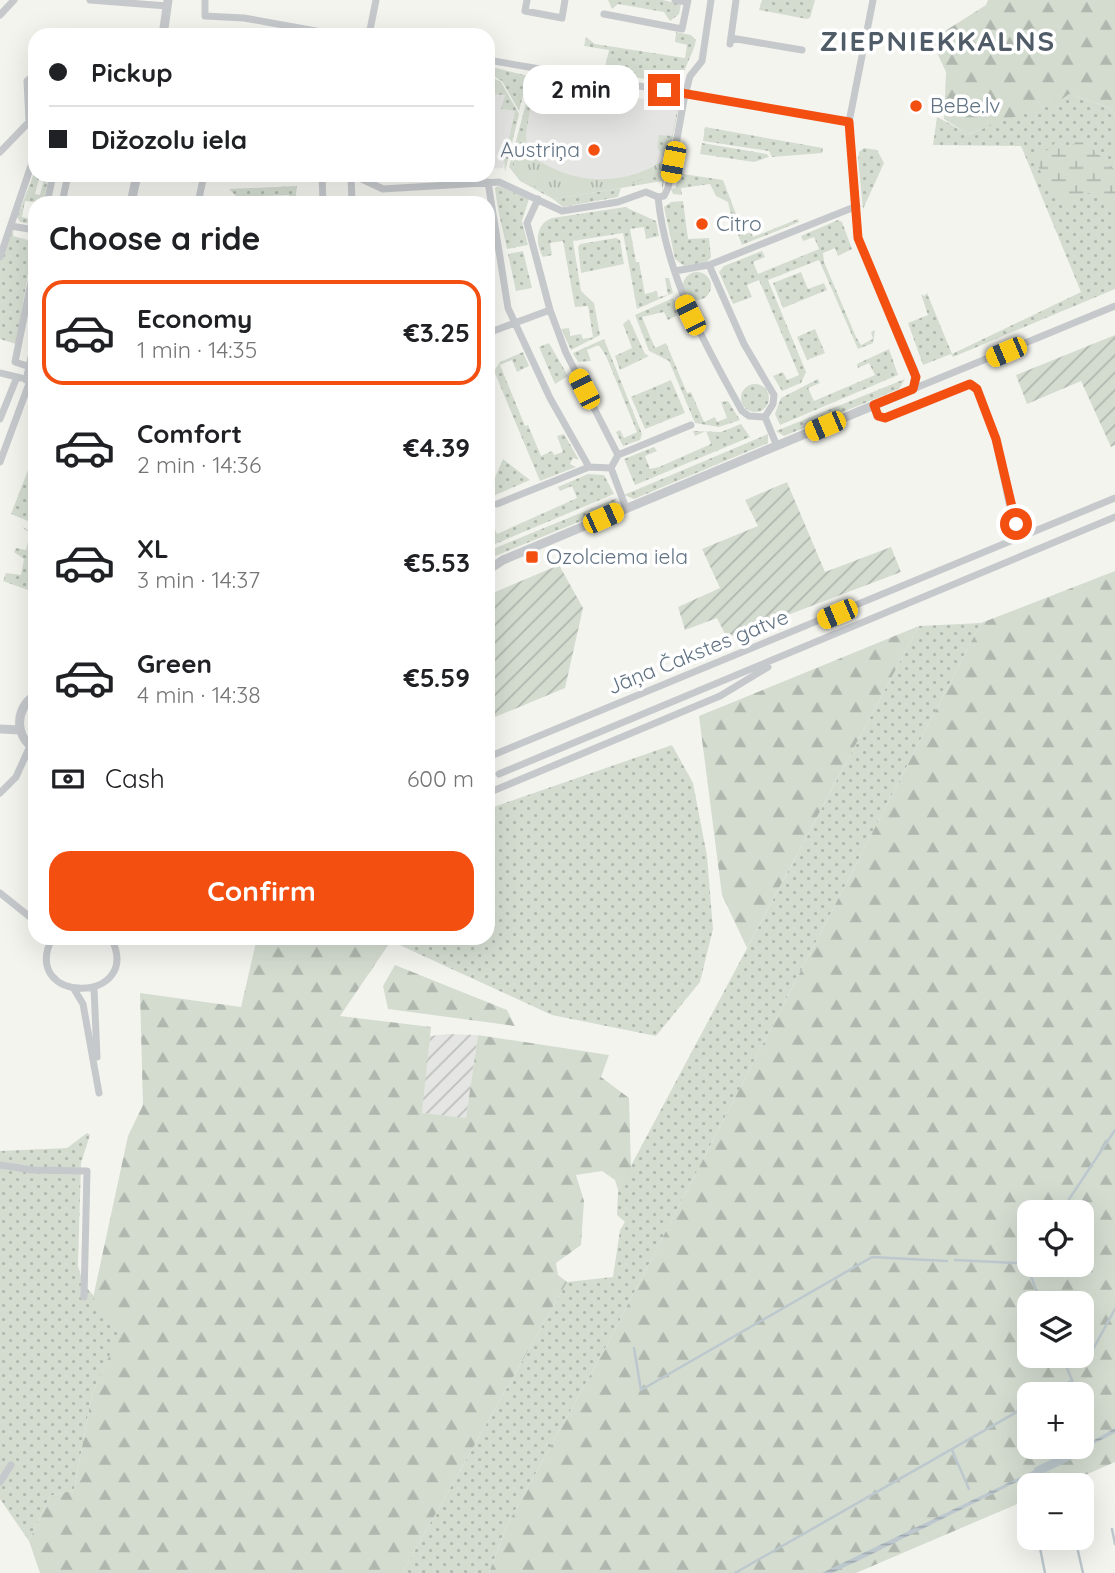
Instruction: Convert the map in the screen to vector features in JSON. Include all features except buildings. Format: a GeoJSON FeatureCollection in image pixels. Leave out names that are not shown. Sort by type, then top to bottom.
{"type":"FeatureCollection","features":[{"type":"Feature","properties":{"kind":"street"},"geometry":{"type":"LineString","coordinates":[[0,15],[14,0]]}},
{"type":"Feature","properties":{"kind":"street"},"geometry":{"type":"LineString","coordinates":[[90,0],[167,3],[164,28]]}},
{"type":"Feature","properties":{"kind":"street"},"geometry":{"type":"LineString","coordinates":[[205,0],[205,16],[244,18],[299,28]]}},
{"type":"Feature","properties":{"kind":"street"},"geometry":{"type":"LineString","coordinates":[[370,28],[376,0]]}},
{"type":"Feature","properties":{"kind":"street"},"geometry":{"type":"LineString","coordinates":[[527,0],[525,11],[562,18],[565,0]]}},
{"type":"Feature","properties":{"kind":"street"},"geometry":{"type":"LineString","coordinates":[[604,14],[682,29],[688,1],[675,0]]}},
{"type":"Feature","properties":{"kind":"street"},"geometry":{"type":"LineString","coordinates":[[368,182],[383,189],[488,182],[510,184],[562,211],[618,202],[646,192],[658,197],[664,196],[668,188],[690,76],[702,61],[711,0]]}},
{"type":"Feature","properties":{"kind":"street"},"geometry":{"type":"LineString","coordinates":[[736,0],[730,41],[802,50]]}},
{"type":"Feature","properties":{"kind":"street"},"geometry":{"type":"LineString","coordinates":[[873,0],[849,122],[858,238],[915,371],[913,389]]}},
{"type":"Feature","properties":{"kind":"street"},"geometry":{"type":"LineString","coordinates":[[495,61],[849,122]]}},
{"type":"Feature","properties":{"kind":"street"},"geometry":{"type":"LineString","coordinates":[[28,80],[28,102]]}},
{"type":"Feature","properties":{"kind":"street"},"geometry":{"type":"LineString","coordinates":[[0,152],[28,123]]}},
{"type":"Feature","properties":{"kind":"street"},"geometry":{"type":"LineString","coordinates":[[0,257],[28,175]]}},
{"type":"Feature","properties":{"kind":"street"},"geometry":{"type":"LineString","coordinates":[[488,182],[490,196]]}},
{"type":"Feature","properties":{"kind":"street"},"geometry":{"type":"LineString","coordinates":[[658,197],[685,304],[742,411],[749,416],[765,417]]}},
{"type":"Feature","properties":{"kind":"street"},"geometry":{"type":"LineString","coordinates":[[538,199],[527,223],[550,310],[563,346],[618,455]]}},
{"type":"Feature","properties":{"kind":"street"},"geometry":{"type":"LineString","coordinates":[[675,271],[709,265],[857,206]]}},
{"type":"Feature","properties":{"kind":"street"},"geometry":{"type":"LineString","coordinates":[[11,226],[28,229]]}},
{"type":"Feature","properties":{"kind":"street"},"geometry":{"type":"LineString","coordinates":[[495,228],[506,300],[550,398],[589,467]]}},
{"type":"Feature","properties":{"kind":"street"},"geometry":{"type":"LineString","coordinates":[[709,265],[744,344],[774,395],[773,404],[765,417]]}},
{"type":"Feature","properties":{"kind":"street"},"geometry":{"type":"LineString","coordinates":[[28,297],[15,362],[28,366]]}},
{"type":"Feature","properties":{"kind":"street"},"geometry":{"type":"LineString","coordinates":[[495,565],[1115,306]]}},
{"type":"Feature","properties":{"kind":"street"},"geometry":{"type":"LineString","coordinates":[[495,331],[550,310]]}},
{"type":"Feature","properties":{"kind":"street"},"geometry":{"type":"LineString","coordinates":[[0,373],[28,380]]}},
{"type":"Feature","properties":{"kind":"street"},"geometry":{"type":"LineString","coordinates":[[0,419],[17,377]]}},
{"type":"Feature","properties":{"kind":"street"},"geometry":{"type":"LineString","coordinates":[[874,405],[878,416],[885,418],[970,384],[977,389],[996,439],[1016,538]]}},
{"type":"Feature","properties":{"kind":"street"},"geometry":{"type":"LineString","coordinates":[[0,462],[28,386]]}},
{"type":"Feature","properties":{"kind":"street"},"geometry":{"type":"LineString","coordinates":[[0,394],[9,398]]}},
{"type":"Feature","properties":{"kind":"street"},"geometry":{"type":"LineString","coordinates":[[0,400],[9,398]]}},
{"type":"Feature","properties":{"kind":"street"},"geometry":{"type":"LineString","coordinates":[[765,417],[777,446]]}},
{"type":"Feature","properties":{"kind":"street"},"geometry":{"type":"LineString","coordinates":[[626,508],[611,468],[618,455],[691,425]]}},
{"type":"Feature","properties":{"kind":"street"},"geometry":{"type":"LineString","coordinates":[[497,504],[589,467],[611,468]]}},
{"type":"Feature","properties":{"kind":"street","name":"Jāņa Čakstes gatve"},"geometry":{"type":"LineString","coordinates":[[495,754],[1115,498]]}},
{"type":"Feature","properties":{"kind":"street","name":"Jāņa Čakstes gatve"},"geometry":{"type":"LineString","coordinates":[[499,774],[782,659],[1115,517]]}},
{"type":"Feature","properties":{"kind":"street"},"geometry":{"type":"LineString","coordinates":[[495,562],[499,562]]}},
{"type":"Feature","properties":{"kind":"street"},"geometry":{"type":"LineString","coordinates":[[495,790],[720,696],[782,659]]}},
{"type":"Feature","properties":{"kind":"street"},"geometry":{"type":"LineString","coordinates":[[28,704],[21,713],[20,730],[28,741]]}},
{"type":"Feature","properties":{"kind":"street"},"geometry":{"type":"LineString","coordinates":[[0,729],[20,730]]}},
{"type":"Feature","properties":{"kind":"street"},"geometry":{"type":"LineString","coordinates":[[0,793],[16,777],[28,757]]}},
{"type":"Feature","properties":{"kind":"street"},"geometry":{"type":"LineString","coordinates":[[0,893],[28,915]]}},
{"type":"Feature","properties":{"kind":"street"},"geometry":{"type":"LineString","coordinates":[[51,945],[49,966],[58,981],[74,989],[94,988],[103,983],[114,968],[114,945]]}},
{"type":"Feature","properties":{"kind":"street"},"geometry":{"type":"LineString","coordinates":[[74,989],[83,1004],[99,1093],[94,988]]}},
{"type":"Feature","properties":{"kind":"street"},"geometry":{"type":"LineString","coordinates":[[0,1164],[32,1170],[87,1171],[84,1297]]}},
{"type":"Feature","properties":{"kind":"street"},"geometry":{"type":"LineString","coordinates":[[0,1482],[11,1465]]}},
{"type":"Feature","properties":{"kind":"shaded area","name":"Austriņa"},"geometry":{"type":"Polygon","coordinates":[[[533,80],[678,105],[664,180],[553,199],[513,170],[533,80]]]}},
{"type":"Feature","properties":{"kind":"shaded area","name":"Austriņa"},"geometry":{"type":"Polygon","coordinates":[[[495,90],[505,95],[502,109],[515,111],[503,168],[495,169],[495,90]]]}},
{"type":"Feature","properties":{"kind":"shaded area"},"geometry":{"type":"Polygon","coordinates":[[[478,1035],[466,1119],[421,1113],[430,1036],[478,1035]]]}},
{"type":"Feature","properties":{"kind":"shaded area"},"geometry":{"type":"Polygon","coordinates":[[[1115,1428],[1115,1433],[1094,1443],[1094,1440],[1115,1428]]]}},
{"type":"Feature","properties":{"kind":"shaded area"},"geometry":{"type":"Polygon","coordinates":[[[1057,1459],[1063,1459],[1035,1473],[1028,1473],[1057,1459]]]}},
{"type":"Feature","properties":{"kind":"shaded area"},"geometry":{"type":"Polygon","coordinates":[[[1017,1478],[1017,1482],[862,1559],[832,1573],[822,1573],[1017,1478]]]}},
{"type":"Feature","properties":{"kind":"green space"},"geometry":{"type":"Polygon","coordinates":[[[608,0],[663,0],[681,4],[679,14],[670,21],[664,12],[618,4],[612,9],[608,0]]]}},
{"type":"Feature","properties":{"kind":"green space"},"geometry":{"type":"Polygon","coordinates":[[[762,0],[815,0],[810,18],[807,19],[759,10],[762,0]]]}},
{"type":"Feature","properties":{"kind":"green space"},"geometry":{"type":"Polygon","coordinates":[[[988,0],[1115,0],[1115,115],[1110,108],[1069,94],[1059,101],[968,134],[944,119],[946,72],[931,40],[986,5],[988,0]]]}},
{"type":"Feature","properties":{"kind":"green space"},"geometry":{"type":"Polygon","coordinates":[[[676,32],[691,35],[696,40],[681,85],[604,72],[609,50],[584,46],[586,37],[595,44],[685,58],[687,45],[675,42],[676,32]]]}},
{"type":"Feature","properties":{"kind":"green space"},"geometry":{"type":"Polygon","coordinates":[[[495,68],[528,76],[519,111],[502,81],[495,77],[495,68]]]}},
{"type":"Feature","properties":{"kind":"green space"},"geometry":{"type":"Polygon","coordinates":[[[533,77],[595,88],[596,91],[595,94],[534,84],[526,134],[527,150],[515,162],[513,169],[551,198],[520,181],[509,167],[533,77]]]}},
{"type":"Feature","properties":{"kind":"green space"},"geometry":{"type":"Polygon","coordinates":[[[495,79],[501,82],[519,114],[505,172],[504,160],[515,111],[501,109],[505,95],[495,94],[495,79]]]}},
{"type":"Feature","properties":{"kind":"green space"},"geometry":{"type":"Polygon","coordinates":[[[1069,94],[1110,108],[1115,115],[1115,289],[953,357],[951,354],[923,365],[908,323],[928,315],[921,294],[924,296],[927,293],[952,354],[1081,292],[1021,146],[933,145],[937,117],[969,134],[1069,94]]]}},
{"type":"Feature","properties":{"kind":"green space"},"geometry":{"type":"Polygon","coordinates":[[[667,98],[680,101],[662,191],[662,181],[621,188],[665,159],[657,147],[659,135],[672,136],[678,105],[666,103],[667,98]]]}},
{"type":"Feature","properties":{"kind":"green space"},"geometry":{"type":"Polygon","coordinates":[[[705,127],[823,148],[822,153],[772,157],[769,151],[703,141],[705,127]]]}},
{"type":"Feature","properties":{"kind":"green space"},"geometry":{"type":"Polygon","coordinates":[[[1078,141],[1084,141],[1115,170],[1115,195],[1111,203],[1089,193],[1063,203],[1054,187],[1046,186],[1035,157],[1038,148],[1051,151],[1054,143],[1068,148],[1078,141]]]}},
{"type":"Feature","properties":{"kind":"green space"},"geometry":{"type":"Polygon","coordinates":[[[702,143],[767,154],[769,157],[754,162],[700,154],[702,143]]]}},
{"type":"Feature","properties":{"kind":"green space"},"geometry":{"type":"Polygon","coordinates":[[[864,148],[877,150],[884,163],[863,209],[858,159],[859,152],[864,148]]]}},
{"type":"Feature","properties":{"kind":"green space"},"geometry":{"type":"Polygon","coordinates":[[[526,152],[558,170],[591,179],[625,177],[660,163],[664,170],[621,188],[553,199],[513,170],[515,162],[526,152]]]}},
{"type":"Feature","properties":{"kind":"green space"},"geometry":{"type":"Polygon","coordinates":[[[679,169],[683,170],[683,174],[723,180],[744,235],[751,232],[753,237],[798,219],[799,222],[742,245],[737,232],[735,233],[728,202],[716,196],[710,184],[681,188],[682,195],[673,194],[671,189],[676,188],[679,169]]]}},
{"type":"Feature","properties":{"kind":"green space"},"geometry":{"type":"Polygon","coordinates":[[[31,182],[38,182],[35,194],[40,195],[43,182],[48,182],[44,196],[28,196],[28,201],[25,201],[22,217],[28,218],[28,224],[20,222],[17,217],[31,182]]]}},
{"type":"Feature","properties":{"kind":"green space"},"geometry":{"type":"Polygon","coordinates":[[[297,186],[296,196],[236,196],[229,189],[297,186]]]}},
{"type":"Feature","properties":{"kind":"green space"},"geometry":{"type":"Polygon","coordinates":[[[498,186],[529,199],[522,221],[528,245],[507,249],[496,196],[495,188],[498,186]]]}},
{"type":"Feature","properties":{"kind":"green space"},"geometry":{"type":"Polygon","coordinates":[[[621,188],[618,197],[563,207],[553,199],[621,188]]]}},
{"type":"Feature","properties":{"kind":"green space"},"geometry":{"type":"Polygon","coordinates":[[[683,201],[688,239],[709,238],[711,257],[707,262],[684,266],[675,259],[664,207],[671,202],[683,201]]]}},
{"type":"Feature","properties":{"kind":"green space"},"geometry":{"type":"Polygon","coordinates":[[[625,207],[656,221],[659,236],[646,239],[644,227],[630,229],[645,294],[657,291],[658,297],[668,295],[665,278],[669,278],[673,293],[637,309],[623,233],[573,241],[581,291],[594,303],[600,335],[571,350],[561,329],[569,328],[570,336],[581,334],[583,339],[593,337],[588,306],[575,307],[563,241],[550,243],[552,255],[543,257],[538,235],[542,225],[552,218],[625,207]]]}},
{"type":"Feature","properties":{"kind":"green space"},"geometry":{"type":"Polygon","coordinates":[[[838,220],[842,222],[852,249],[838,256],[835,248],[823,253],[824,262],[856,337],[861,345],[873,339],[871,332],[875,330],[873,343],[858,349],[819,260],[768,280],[806,372],[801,383],[782,391],[773,376],[783,372],[787,380],[799,375],[759,280],[747,285],[752,297],[733,304],[719,272],[724,266],[762,251],[765,257],[753,262],[758,274],[819,249],[814,237],[803,241],[801,236],[838,220]]]}},
{"type":"Feature","properties":{"kind":"green space"},"geometry":{"type":"Polygon","coordinates":[[[14,229],[13,236],[28,240],[28,275],[16,344],[0,339],[0,260],[14,229]]]}},
{"type":"Feature","properties":{"kind":"green space"},"geometry":{"type":"Polygon","coordinates":[[[616,238],[620,240],[624,264],[581,273],[578,247],[580,244],[616,238]]]}},
{"type":"Feature","properties":{"kind":"green space"},"geometry":{"type":"Polygon","coordinates":[[[523,251],[532,288],[516,291],[508,254],[523,251]]]}},
{"type":"Feature","properties":{"kind":"green space"},"geometry":{"type":"Polygon","coordinates":[[[697,272],[707,276],[711,286],[707,296],[697,300],[687,296],[683,286],[687,276],[697,272]]]}},
{"type":"Feature","properties":{"kind":"green space"},"geometry":{"type":"Polygon","coordinates":[[[801,272],[808,289],[824,283],[827,290],[783,308],[773,283],[801,272]]]}},
{"type":"Feature","properties":{"kind":"green space"},"geometry":{"type":"Polygon","coordinates":[[[673,298],[682,313],[668,320],[664,312],[642,317],[655,348],[666,343],[687,393],[691,392],[704,422],[715,417],[717,422],[727,418],[721,402],[728,401],[740,420],[719,427],[695,423],[669,361],[649,351],[635,315],[673,298]]]}},
{"type":"Feature","properties":{"kind":"green space"},"geometry":{"type":"Polygon","coordinates":[[[629,319],[645,354],[649,356],[620,370],[615,356],[632,348],[623,324],[629,319]]]}},
{"type":"Feature","properties":{"kind":"green space"},"geometry":{"type":"Polygon","coordinates":[[[815,329],[825,353],[807,360],[797,337],[815,329]]]}},
{"type":"Feature","properties":{"kind":"green space"},"geometry":{"type":"Polygon","coordinates":[[[1115,335],[1115,445],[1111,447],[1081,381],[1027,404],[1016,375],[1115,335]]]}},
{"type":"Feature","properties":{"kind":"green space"},"geometry":{"type":"Polygon","coordinates":[[[604,339],[642,434],[640,440],[623,446],[616,432],[620,430],[624,438],[637,432],[606,356],[599,345],[587,350],[591,361],[578,362],[573,353],[604,339]]]}},
{"type":"Feature","properties":{"kind":"green space"},"geometry":{"type":"Polygon","coordinates":[[[549,343],[568,376],[555,384],[539,347],[549,343]]]}},
{"type":"Feature","properties":{"kind":"green space"},"geometry":{"type":"Polygon","coordinates":[[[889,349],[898,375],[780,425],[775,414],[781,398],[818,379],[820,383],[808,388],[814,401],[875,375],[869,363],[858,368],[857,364],[889,349]]]}},
{"type":"Feature","properties":{"kind":"green space"},"geometry":{"type":"Polygon","coordinates":[[[523,352],[529,366],[517,372],[512,360],[500,365],[525,426],[528,425],[541,456],[552,451],[554,455],[563,452],[557,436],[564,434],[579,460],[573,458],[570,464],[576,467],[540,481],[495,373],[500,362],[523,352]]]}},
{"type":"Feature","properties":{"kind":"green space"},"geometry":{"type":"Polygon","coordinates":[[[905,379],[899,389],[784,436],[776,431],[905,379]]]}},
{"type":"Feature","properties":{"kind":"green space"},"geometry":{"type":"Polygon","coordinates":[[[671,380],[685,413],[645,429],[631,397],[671,380]]]}},
{"type":"Feature","properties":{"kind":"green space"},"geometry":{"type":"Polygon","coordinates":[[[755,384],[765,388],[769,398],[765,408],[755,412],[745,408],[741,398],[745,388],[755,384]]]}},
{"type":"Feature","properties":{"kind":"green space"},"geometry":{"type":"Polygon","coordinates":[[[741,424],[750,437],[635,485],[624,459],[654,447],[657,451],[645,456],[650,469],[659,467],[711,444],[706,431],[721,432],[741,424]]]}},
{"type":"Feature","properties":{"kind":"green space"},"geometry":{"type":"Polygon","coordinates":[[[768,434],[768,443],[634,499],[624,495],[768,434]]]}},
{"type":"Feature","properties":{"kind":"green space"},"geometry":{"type":"Polygon","coordinates":[[[503,459],[530,480],[495,495],[495,477],[503,459]]]}},
{"type":"Feature","properties":{"kind":"green space"},"geometry":{"type":"Polygon","coordinates":[[[28,470],[28,521],[11,514],[28,470]]]}},
{"type":"Feature","properties":{"kind":"green space"},"geometry":{"type":"Polygon","coordinates":[[[588,474],[604,475],[614,494],[495,544],[495,529],[497,534],[577,498],[572,486],[560,491],[558,487],[588,474]]]}},
{"type":"Feature","properties":{"kind":"green space"},"geometry":{"type":"Polygon","coordinates":[[[787,482],[825,572],[891,547],[901,572],[727,638],[717,618],[685,630],[678,607],[720,588],[702,549],[758,526],[745,500],[787,482]]]}},
{"type":"Feature","properties":{"kind":"green space"},"geometry":{"type":"Polygon","coordinates":[[[617,498],[613,508],[495,556],[495,548],[617,498]]]}},
{"type":"Feature","properties":{"kind":"green space"},"geometry":{"type":"Polygon","coordinates":[[[28,542],[28,590],[3,581],[6,573],[21,575],[24,559],[14,552],[16,548],[26,550],[28,542]]]}},
{"type":"Feature","properties":{"kind":"green space"},"geometry":{"type":"Polygon","coordinates":[[[559,565],[583,608],[565,688],[495,717],[495,592],[559,565]]]}},
{"type":"Feature","properties":{"kind":"green space"},"geometry":{"type":"Polygon","coordinates":[[[1115,571],[1115,1462],[1090,1473],[1017,1473],[1017,1504],[856,1573],[489,1573],[507,1525],[608,1343],[981,623],[1115,571]]]}},
{"type":"Feature","properties":{"kind":"green space"},"geometry":{"type":"Polygon","coordinates":[[[981,623],[608,1343],[507,1525],[489,1573],[402,1573],[567,1282],[613,1277],[620,1230],[625,1222],[617,1215],[618,1190],[919,626],[981,623]]]}},
{"type":"Feature","properties":{"kind":"green space"},"geometry":{"type":"Polygon","coordinates":[[[919,626],[747,948],[722,895],[699,716],[919,626]]]}},
{"type":"Feature","properties":{"kind":"green space"},"geometry":{"type":"Polygon","coordinates":[[[672,745],[693,783],[707,856],[713,929],[700,982],[656,1036],[552,1015],[400,945],[495,945],[495,807],[672,745]]]}},
{"type":"Feature","properties":{"kind":"green space"},"geometry":{"type":"Polygon","coordinates":[[[255,945],[388,945],[340,1016],[431,1027],[422,1113],[466,1118],[478,1035],[609,1055],[601,1077],[629,1098],[631,1168],[618,1190],[615,1180],[602,1171],[576,1175],[584,1201],[581,1245],[556,1263],[558,1275],[567,1282],[402,1573],[40,1573],[29,1541],[50,1496],[74,1490],[92,1394],[121,1330],[93,1298],[128,1136],[143,1105],[140,993],[241,1007],[255,945]]]}},
{"type":"Feature","properties":{"kind":"green space"},"geometry":{"type":"Polygon","coordinates":[[[395,965],[507,1010],[515,1026],[388,1009],[383,986],[395,965]]]}},
{"type":"Feature","properties":{"kind":"green space"},"geometry":{"type":"Polygon","coordinates":[[[87,1133],[90,1135],[81,1163],[78,1266],[83,1283],[122,1330],[92,1394],[74,1490],[50,1496],[29,1541],[0,1499],[0,1151],[67,1148],[87,1133]]]}},
{"type":"Feature","properties":{"kind":"waterway"},"geometry":{"type":"LineString","coordinates":[[1069,1200],[1115,1130]]}},
{"type":"Feature","properties":{"kind":"waterway"},"geometry":{"type":"LineString","coordinates":[[634,1348],[641,1390],[872,1257],[947,1261]]}},
{"type":"Feature","properties":{"kind":"waterway"},"geometry":{"type":"LineString","coordinates":[[955,1260],[1016,1263]]}},
{"type":"Feature","properties":{"kind":"waterway"},"geometry":{"type":"LineString","coordinates":[[1031,1277],[1037,1291]]}},
{"type":"Feature","properties":{"kind":"waterway"},"geometry":{"type":"LineString","coordinates":[[1094,1347],[1115,1309]]}},
{"type":"Feature","properties":{"kind":"waterway"},"geometry":{"type":"LineString","coordinates":[[1067,1368],[1073,1382]]}},
{"type":"Feature","properties":{"kind":"waterway"},"geometry":{"type":"LineString","coordinates":[[735,1573],[1017,1412]]}},
{"type":"Feature","properties":{"kind":"waterway"},"geometry":{"type":"LineString","coordinates":[[952,1450],[969,1489]]}},
{"type":"Feature","properties":{"kind":"waterway"},"geometry":{"type":"LineString","coordinates":[[1038,1471],[1062,1459]]}},
{"type":"Feature","properties":{"kind":"waterway"},"geometry":{"type":"LineString","coordinates":[[1112,1529],[1115,1544]]}},
{"type":"Feature","properties":{"kind":"waterway"},"geometry":{"type":"LineString","coordinates":[[1040,1550],[1045,1573]]}},
{"type":"Feature","properties":{"kind":"waterway"},"geometry":{"type":"LineString","coordinates":[[1078,1550],[1083,1573]]}},
{"type":"Feature","properties":{"kind":"place","name":"BeBe.lv"},"geometry":{"type":"Point","coordinates":[916,106]}},
{"type":"Feature","properties":{"kind":"place","name":"Austriņa"},"geometry":{"type":"Point","coordinates":[594,150]}},
{"type":"Feature","properties":{"kind":"place","name":"Citro"},"geometry":{"type":"Point","coordinates":[702,224]}},
{"type":"Feature","properties":{"kind":"place","name":"Ozolciema iela"},"geometry":{"type":"Point","coordinates":[532,557]}},
{"type":"Feature","properties":{"kind":"district","name":"ZIEPNIEKKALNS"},"geometry":{"type":"Point","coordinates":[938,41]}},
{"type":"Feature","properties":{"kind":"route"},"geometry":{"type":"LineString","coordinates":[[664,90],[849,122],[858,238],[916,377],[913,389],[874,405],[878,416],[885,418],[970,384],[977,389],[996,439],[1006,491],[1016,524]]}}]}
